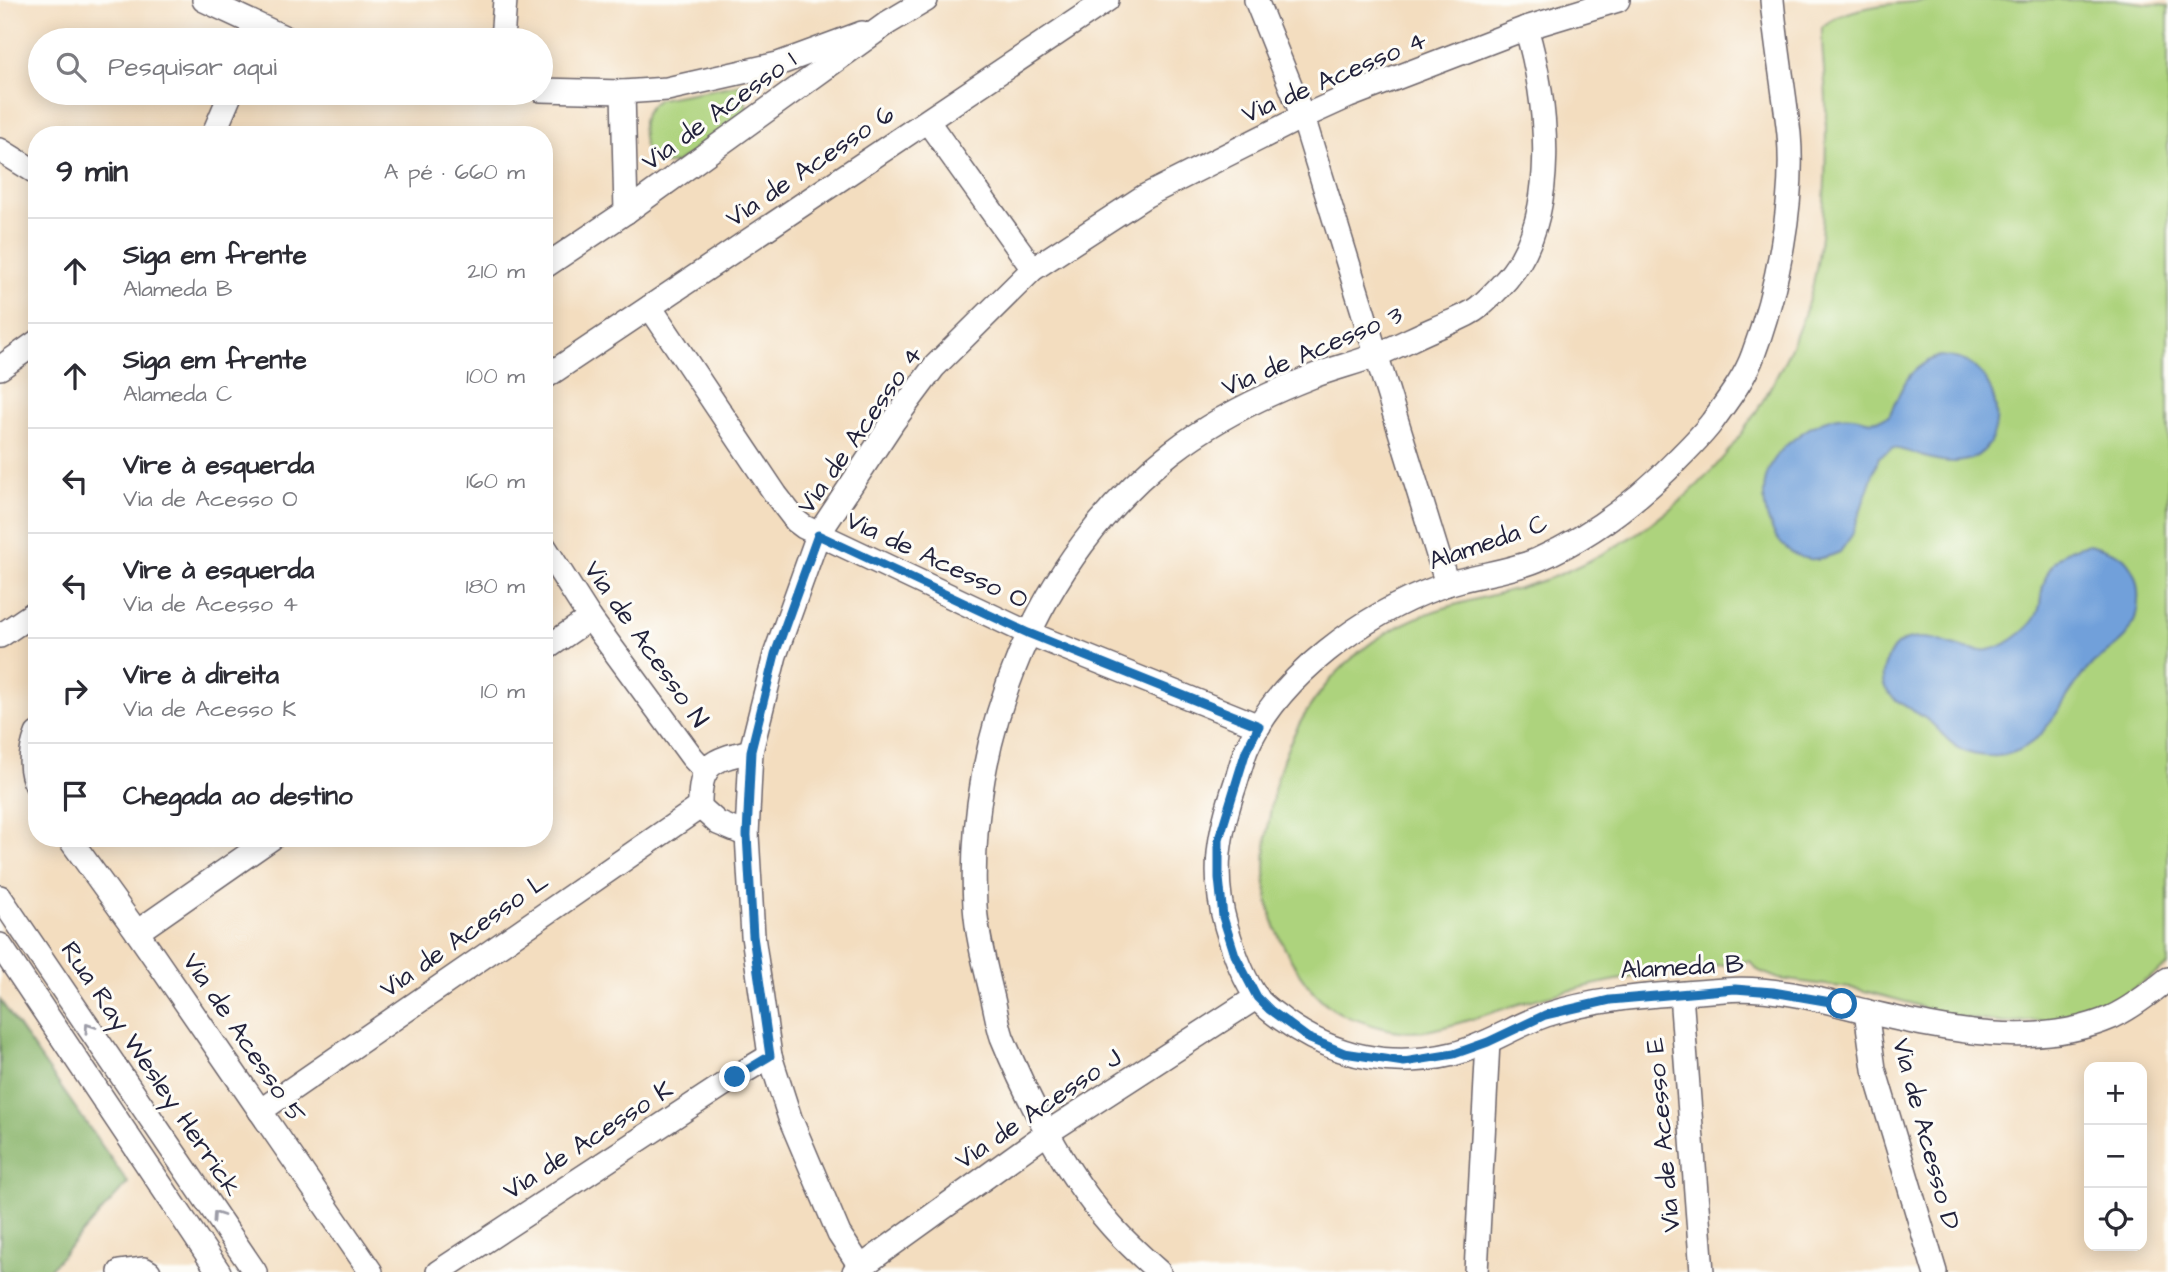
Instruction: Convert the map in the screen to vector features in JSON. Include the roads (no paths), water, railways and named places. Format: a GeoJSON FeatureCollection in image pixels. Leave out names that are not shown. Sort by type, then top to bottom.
{"type":"FeatureCollection","features":[{"type":"Feature","properties":{"kind":"street"},"geometry":{"type":"LineString","coordinates":[[204,0],[248,28]]}},
{"type":"Feature","properties":{"kind":"street"},"geometry":{"type":"LineString","coordinates":[[503,28],[505,0]]}},
{"type":"Feature","properties":{"kind":"street","name":"Via de Acesso 1"},"geometry":{"type":"LineString","coordinates":[[553,261],[626,212],[889,22],[926,0]]}},
{"type":"Feature","properties":{"kind":"street","name":"Via de Acesso 6"},"geometry":{"type":"LineString","coordinates":[[553,373],[1107,0]]}},
{"type":"Feature","properties":{"kind":"street"},"geometry":{"type":"LineString","coordinates":[[1256,0],[1303,117],[1447,584]]}},
{"type":"Feature","properties":{"kind":"street","name":"Via de Acesso 4"},"geometry":{"type":"LineString","coordinates":[[860,1271],[839,1234],[813,1174],[790,1118],[770,1056],[753,936],[747,835],[751,751],[775,654],[818,535],[893,422],[934,368],[1033,269],[1144,196],[1303,117],[1349,96],[1526,28],[1618,0]]}},
{"type":"Feature","properties":{"kind":"street","name":"Alameda C"},"geometry":{"type":"LineString","coordinates":[[1257,997],[1235,955],[1223,917],[1219,839],[1246,751],[1276,702],[1318,657],[1380,613],[1447,584],[1531,562],[1608,521],[1660,478],[1709,427],[1752,360],[1772,288],[1789,206],[1789,139],[1772,0]]}},
{"type":"Feature","properties":{"kind":"street"},"geometry":{"type":"LineString","coordinates":[[553,90],[623,92],[667,89],[778,64],[889,22]]}},
{"type":"Feature","properties":{"kind":"street","name":"Via de Acesso 3"},"geometry":{"type":"LineString","coordinates":[[1159,1272],[1106,1221],[1047,1133],[1001,1034],[975,907],[977,836],[983,771],[1014,667],[1028,633],[1077,553],[1117,503],[1173,451],[1237,411],[1311,377],[1376,355],[1476,310],[1509,276],[1529,242],[1542,200],[1546,150],[1534,55],[1526,28]]}},
{"type":"Feature","properties":{"kind":"street"},"geometry":{"type":"LineString","coordinates":[[623,92],[626,212]]}},
{"type":"Feature","properties":{"kind":"street"},"geometry":{"type":"LineString","coordinates":[[218,126],[227,105]]}},
{"type":"Feature","properties":{"kind":"street"},"geometry":{"type":"LineString","coordinates":[[929,122],[1033,269]]}},
{"type":"Feature","properties":{"kind":"street"},"geometry":{"type":"LineString","coordinates":[[0,150],[28,167]]}},
{"type":"Feature","properties":{"kind":"street","name":"Via de Acesso O"},"geometry":{"type":"LineString","coordinates":[[650,307],[796,521],[818,535],[1028,633],[1259,726]]}},
{"type":"Feature","properties":{"kind":"street"},"geometry":{"type":"LineString","coordinates":[[0,368],[28,348]]}},
{"type":"Feature","properties":{"kind":"street","name":"Via de Acesso N"},"geometry":{"type":"LineString","coordinates":[[553,559],[590,618],[692,757],[706,772]]}},
{"type":"Feature","properties":{"kind":"street"},"geometry":{"type":"LineString","coordinates":[[0,636],[28,617]]}},
{"type":"Feature","properties":{"kind":"street"},"geometry":{"type":"LineString","coordinates":[[553,644],[590,618]]}},
{"type":"Feature","properties":{"kind":"street"},"geometry":{"type":"LineString","coordinates":[[747,835],[718,823],[700,807],[700,789],[706,772],[718,759],[751,751]]}},
{"type":"Feature","properties":{"kind":"street","name":"Via de Acesso L"},"geometry":{"type":"LineString","coordinates":[[260,1111],[700,807]]}},
{"type":"Feature","properties":{"kind":"street","name":"Via de Acesso 5"},"geometry":{"type":"LineString","coordinates":[[76,847],[371,1272]]}},
{"type":"Feature","properties":{"kind":"street"},"geometry":{"type":"LineString","coordinates":[[137,932],[259,847]]}},
{"type":"Feature","properties":{"kind":"street","name":"Rua Ray Wesley Herrick"},"geometry":{"type":"LineString","coordinates":[[0,897],[255,1272]]}},
{"type":"Feature","properties":{"kind":"street"},"geometry":{"type":"LineString","coordinates":[[0,945],[219,1272]]}},
{"type":"Feature","properties":{"kind":"street","name":"Alameda B"},"geometry":{"type":"LineString","coordinates":[[1257,997],[1308,1038],[1344,1053],[1404,1062],[1454,1054],[1488,1042],[1545,1015],[1610,1000],[1735,989],[1773,992],[1842,1004],[1985,1034],[2043,1034],[2113,1016],[2166,981]]}},
{"type":"Feature","properties":{"kind":"street","name":"Via de Acesso E"},"geometry":{"type":"LineString","coordinates":[[1681,994],[1702,1272]]}},
{"type":"Feature","properties":{"kind":"street","name":"Via de Acesso J"},"geometry":{"type":"LineString","coordinates":[[860,1271],[1047,1133],[1257,997]]}},
{"type":"Feature","properties":{"kind":"street","name":"Via de Acesso D"},"geometry":{"type":"LineString","coordinates":[[1866,1011],[1874,1069],[1935,1272]]}},
{"type":"Feature","properties":{"kind":"street"},"geometry":{"type":"LineString","coordinates":[[1476,1272],[1488,1042]]}},
{"type":"Feature","properties":{"kind":"street","name":"Via de Acesso K"},"geometry":{"type":"LineString","coordinates":[[438,1272],[770,1056]]}},
{"type":"Feature","properties":{"kind":"street"},"geometry":{"type":"LineString","coordinates":[[120,1272],[147,1271]]}},
{"type":"Feature","properties":{"kind":"water"},"geometry":{"type":"Polygon","coordinates":[[[1940,356],[1967,362],[1980,373],[1989,387],[1995,403],[1996,420],[1993,436],[1985,449],[1971,459],[1952,462],[1893,448],[1879,457],[1852,535],[1840,552],[1809,559],[1786,548],[1771,528],[1764,503],[1766,478],[1777,456],[1800,434],[1829,419],[1853,417],[1873,421],[1889,416],[1907,379],[1920,366],[1940,356]]]}},
{"type":"Feature","properties":{"kind":"water"},"geometry":{"type":"Polygon","coordinates":[[[2090,544],[2117,553],[2128,563],[2137,583],[2138,607],[2135,618],[2125,637],[2085,672],[2049,724],[2028,745],[1998,756],[1966,752],[1953,745],[1930,722],[1888,692],[1883,674],[1890,654],[1899,643],[1921,638],[1971,650],[1984,651],[1998,647],[2021,633],[2036,617],[2043,586],[2054,562],[2066,552],[2090,544]]]}}]}
